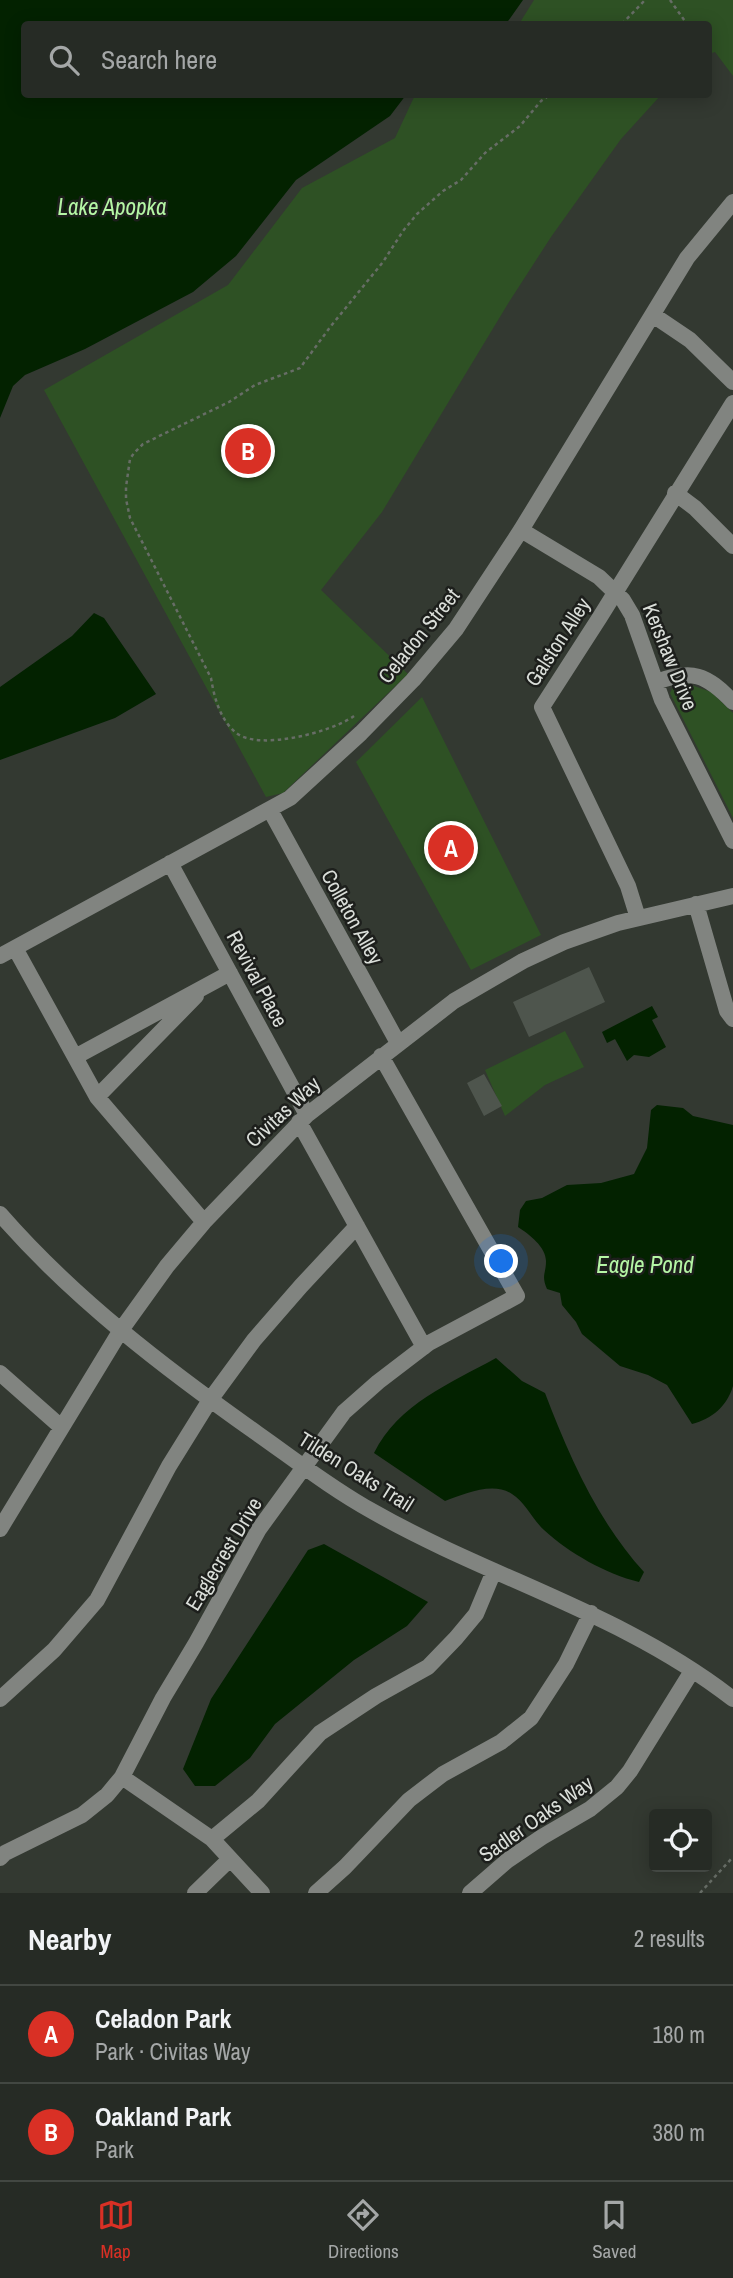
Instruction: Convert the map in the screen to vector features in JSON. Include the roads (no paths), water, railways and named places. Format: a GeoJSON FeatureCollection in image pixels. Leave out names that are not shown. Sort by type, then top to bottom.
{"type":"FeatureCollection","features":[{"type":"Feature","properties":{"kind":"street","name":"Celadon Street"},"geometry":{"type":"LineString","coordinates":[[0,956],[290,798],[413,680],[456,629],[521,530],[687,258],[730,212]]}},
{"type":"Feature","properties":{"kind":"street"},"geometry":{"type":"LineString","coordinates":[[653,315],[690,340],[733,382]]}},
{"type":"Feature","properties":{"kind":"street","name":"Galston Alley"},"geometry":{"type":"LineString","coordinates":[[638,918],[628,886],[542,707],[733,403]]}},
{"type":"Feature","properties":{"kind":"street"},"geometry":{"type":"LineString","coordinates":[[675,493],[695,508],[733,546]]}},
{"type":"Feature","properties":{"kind":"street","name":"Kershaw Drive"},"geometry":{"type":"LineString","coordinates":[[521,530],[599,577],[615,592],[632,615],[662,700],[733,841]]}},
{"type":"Feature","properties":{"kind":"street"},"geometry":{"type":"LineString","coordinates":[[656,682],[677,675],[696,675],[720,689],[733,702]]}},
{"type":"Feature","properties":{"kind":"street","name":"Colleton Alley"},"geometry":{"type":"LineString","coordinates":[[270,810],[398,1043]]}},
{"type":"Feature","properties":{"kind":"street","name":"Revival Place"},"geometry":{"type":"LineString","coordinates":[[170,863],[230,973],[357,1226],[424,1346]]}},
{"type":"Feature","properties":{"kind":"street","name":"Civitas Way"},"geometry":{"type":"LineString","coordinates":[[1,1525],[121,1330],[167,1266],[204,1222],[303,1118],[454,1001],[523,961],[564,942],[638,918],[733,896]]}},
{"type":"Feature","properties":{"kind":"street"},"geometry":{"type":"LineString","coordinates":[[696,904],[727,1011],[733,1019]]}},
{"type":"Feature","properties":{"kind":"street"},"geometry":{"type":"LineString","coordinates":[[15,948],[97,1097],[204,1222]]}},
{"type":"Feature","properties":{"kind":"street"},"geometry":{"type":"LineString","coordinates":[[75,1057],[230,973]]}},
{"type":"Feature","properties":{"kind":"street"},"geometry":{"type":"LineString","coordinates":[[97,1097],[199,990]]}},
{"type":"Feature","properties":{"kind":"street","name":"Eaglecrest Drive"},"geometry":{"type":"LineString","coordinates":[[0,1858],[5,1853],[82,1815],[107,1795],[122,1777],[163,1698],[259,1529],[344,1412],[424,1346],[517,1296],[381,1056]]}},
{"type":"Feature","properties":{"kind":"street","name":"Tilden Oaks Trail"},"geometry":{"type":"LineString","coordinates":[[0,1214],[121,1330],[210,1400],[371,1511],[494,1571],[591,1613],[667,1654],[733,1699]]}},
{"type":"Feature","properties":{"kind":"street"},"geometry":{"type":"LineString","coordinates":[[0,1699],[54,1650],[97,1600],[169,1466],[210,1400],[277,1313],[357,1226]]}},
{"type":"Feature","properties":{"kind":"street"},"geometry":{"type":"LineString","coordinates":[[0,1373],[60,1426]]}},
{"type":"Feature","properties":{"kind":"street"},"geometry":{"type":"LineString","coordinates":[[212,1839],[258,1801],[320,1733],[376,1696],[428,1667],[476,1614],[494,1571]]}},
{"type":"Feature","properties":{"kind":"street"},"geometry":{"type":"LineString","coordinates":[[316,1893],[345,1867],[409,1800],[443,1774],[501,1742],[531,1718],[566,1664],[591,1613]]}},
{"type":"Feature","properties":{"kind":"street","name":"Sadler Oaks Way"},"geometry":{"type":"LineString","coordinates":[[470,1893],[508,1860],[590,1809],[617,1787],[692,1671]]}},
{"type":"Feature","properties":{"kind":"street"},"geometry":{"type":"LineString","coordinates":[[122,1777],[212,1839],[262,1893]]}},
{"type":"Feature","properties":{"kind":"street"},"geometry":{"type":"LineString","coordinates":[[195,1893],[230,1859]]}},
{"type":"Feature","properties":{"kind":"water","name":"Lake Apopka"},"geometry":{"type":"Polygon","coordinates":[[[0,0],[523,0],[508,21],[21,21],[21,98],[404,98],[390,116],[296,180],[236,256],[193,292],[85,349],[25,375],[13,386],[0,418],[0,0]]]}},
{"type":"Feature","properties":{"kind":"water"},"geometry":{"type":"Polygon","coordinates":[[[94,613],[104,618],[156,694],[115,718],[0,760],[0,687],[72,636],[94,613]]]}},
{"type":"Feature","properties":{"kind":"water"},"geometry":{"type":"Polygon","coordinates":[[[652,1006],[658,1017],[652,1020],[666,1047],[649,1057],[634,1055],[627,1061],[615,1039],[607,1043],[602,1032],[652,1006]]]}},
{"type":"Feature","properties":{"kind":"water","name":"Eagle Pond"},"geometry":{"type":"Polygon","coordinates":[[[657,1105],[683,1108],[693,1116],[733,1125],[733,1386],[718,1411],[692,1424],[667,1385],[648,1375],[620,1366],[582,1334],[562,1305],[560,1293],[547,1289],[544,1281],[546,1261],[543,1251],[532,1237],[518,1227],[520,1210],[526,1201],[542,1198],[567,1185],[601,1183],[634,1174],[647,1148],[651,1110],[657,1105]]]}},
{"type":"Feature","properties":{"kind":"water"},"geometry":{"type":"Polygon","coordinates":[[[496,1358],[522,1381],[545,1393],[586,1487],[612,1532],[644,1572],[639,1582],[588,1562],[565,1547],[540,1526],[517,1497],[504,1490],[478,1490],[445,1501],[374,1453],[384,1436],[411,1408],[444,1386],[496,1358]]]}},
{"type":"Feature","properties":{"kind":"water"},"geometry":{"type":"Polygon","coordinates":[[[324,1544],[428,1602],[407,1626],[354,1660],[275,1724],[250,1758],[215,1786],[195,1786],[183,1769],[211,1699],[308,1550],[324,1544]]]}},
{"type":"Feature","properties":{"kind":"place","name":"Oakland Park"},"geometry":{"type":"Point","coordinates":[248,451]}},
{"type":"Feature","properties":{"kind":"place","name":"Celadon Park"},"geometry":{"type":"Point","coordinates":[451,848]}}]}
